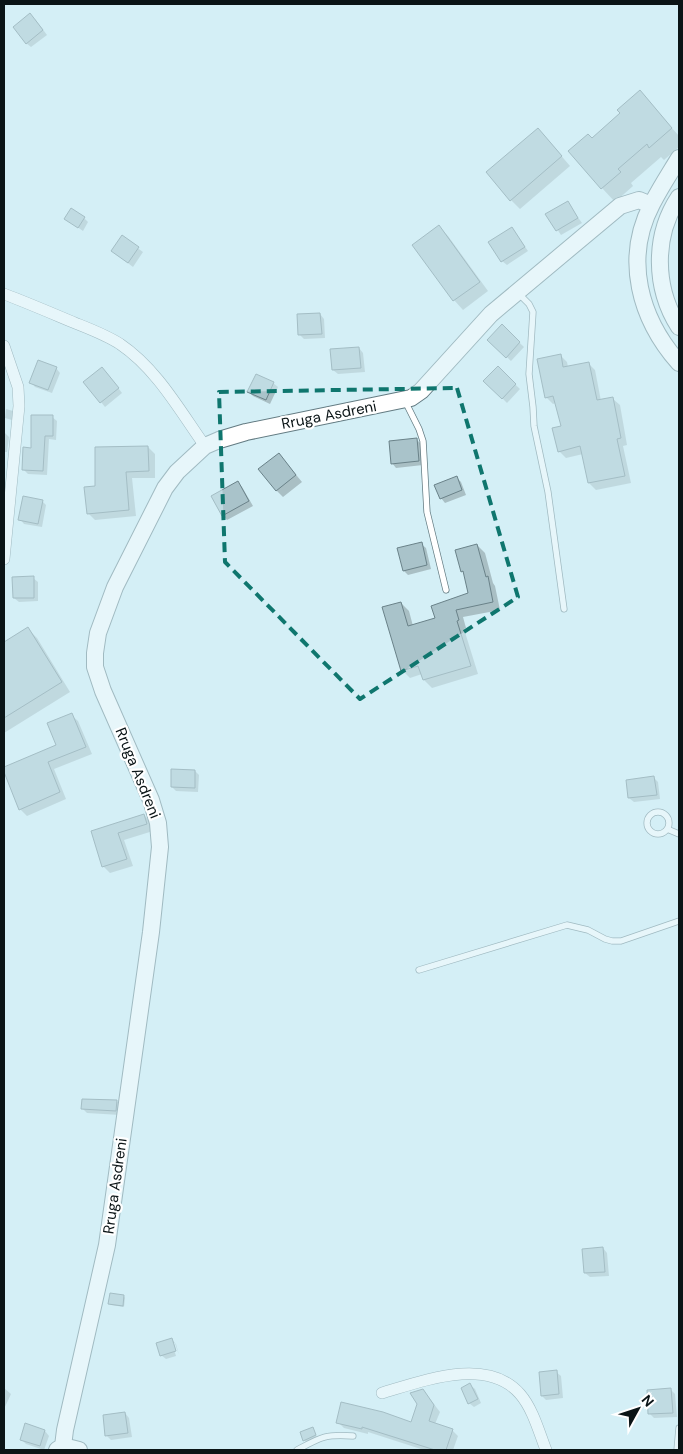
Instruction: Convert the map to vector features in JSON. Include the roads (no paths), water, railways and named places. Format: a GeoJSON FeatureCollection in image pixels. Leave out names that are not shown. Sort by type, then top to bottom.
{"type":"FeatureCollection","features":[{"type":"Feature","properties":{"kind":"street"},"geometry":{"type":"LineString","coordinates":[[679,158],[651,205],[642,231],[638,261],[640,286],[651,325],[679,363]]}},
{"type":"Feature","properties":{"kind":"street"},"geometry":{"type":"LineString","coordinates":[[679,197],[668,218],[662,235],[659,253],[660,276],[670,312],[679,327]]}},
{"type":"Feature","properties":{"kind":"street","name":"Rruga Asdreni"},"geometry":{"type":"LineString","coordinates":[[60,1448],[107,1245],[151,932],[160,847],[158,823],[151,800],[103,691],[95,667],[98,633],[115,587],[166,488],[177,472],[205,446],[246,432],[412,398],[421,391],[491,314],[516,291],[620,206],[639,200],[651,205]]}},
{"type":"Feature","properties":{"kind":"street"},"geometry":{"type":"LineString","coordinates":[[4,294],[102,334],[120,344],[162,385],[205,446]]}},
{"type":"Feature","properties":{"kind":"street"},"geometry":{"type":"LineString","coordinates":[[4,346],[18,387],[19,406],[4,559]]}},
{"type":"Feature","properties":{"kind":"street"},"geometry":{"type":"LineString","coordinates":[[382,1393],[429,1380],[475,1373],[493,1376],[508,1383],[521,1395],[531,1413],[546,1450]]}},
{"type":"Feature","properties":{"kind":"street"},"geometry":{"type":"LineString","coordinates":[[60,1448],[79,1450]]}},
{"type":"Feature","properties":{"kind":"lane"},"geometry":{"type":"LineString","coordinates":[[516,291],[529,304],[533,312],[529,374],[534,426],[548,492],[564,609]]}},
{"type":"Feature","properties":{"kind":"lane"},"geometry":{"type":"LineString","coordinates":[[404,400],[423,441],[427,512],[446,590]]}},
{"type":"Feature","properties":{"kind":"lane"},"geometry":{"type":"LineString","coordinates":[[667,829],[679,834]]}},
{"type":"Feature","properties":{"kind":"lane"},"geometry":{"type":"LineString","coordinates":[[419,970],[567,924],[588,930],[612,941],[621,941],[679,921]]}},
{"type":"Feature","properties":{"kind":"lane"},"geometry":{"type":"LineString","coordinates":[[677,1450],[679,1428]]}},
{"type":"Feature","properties":{"kind":"lane"},"geometry":{"type":"LineString","coordinates":[[297,1450],[320,1438],[334,1434],[354,1436]]}}]}
